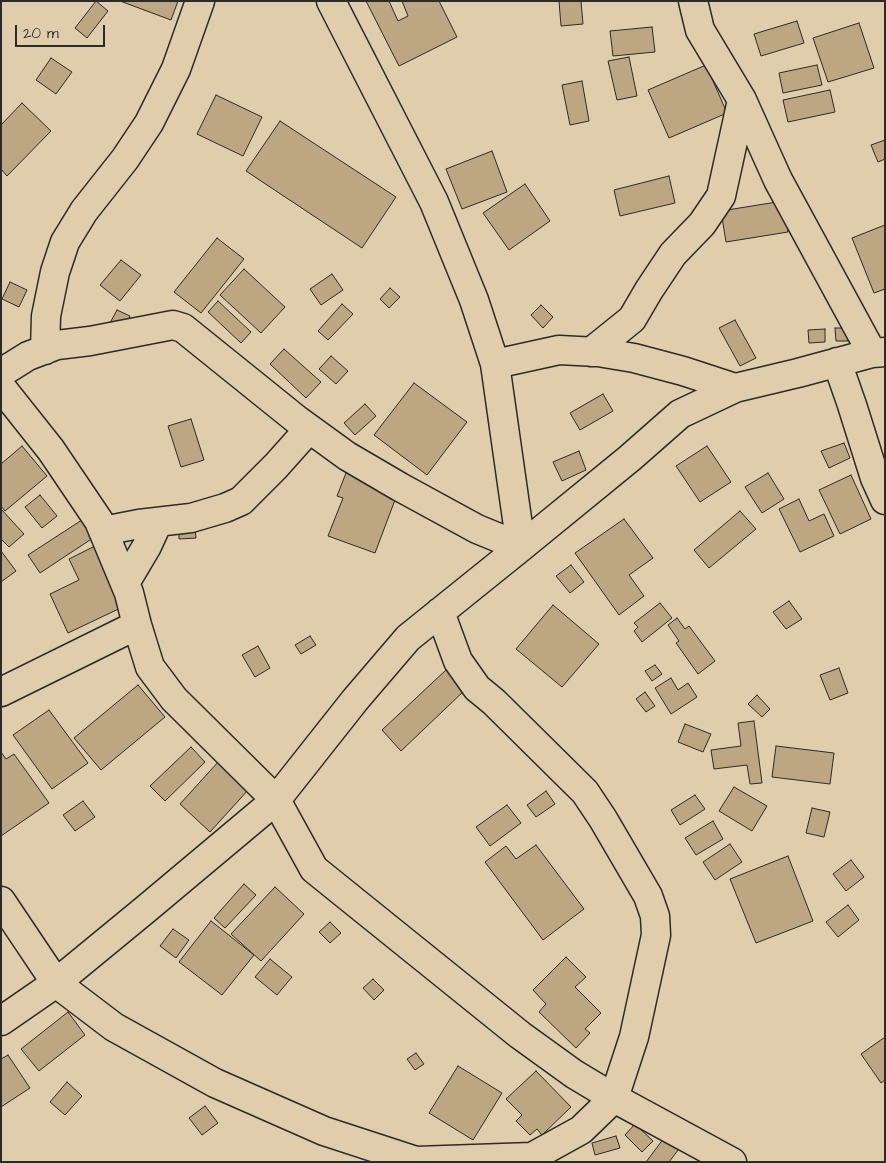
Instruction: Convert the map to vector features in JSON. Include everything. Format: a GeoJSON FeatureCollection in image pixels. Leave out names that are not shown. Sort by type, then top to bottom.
{"type":"FeatureCollection","features":[{"type":"Feature","properties":{"kind":"street"},"geometry":{"type":"LineString","coordinates":[[45,350],[46,316],[55,272],[65,242],[84,211],[125,159],[149,123],[176,69],[200,1]]}},
{"type":"Feature","properties":{"kind":"street"},"geometry":{"type":"LineString","coordinates":[[331,1],[434,202],[474,300],[495,364],[521,547]]}},
{"type":"Feature","properties":{"kind":"street"},"geometry":{"type":"LineString","coordinates":[[1,1021],[56,982],[276,800],[355,700],[408,638],[630,458],[680,414],[735,388],[878,352],[778,180],[742,100],[700,30],[693,1]]}},
{"type":"Feature","properties":{"kind":"street"},"geometry":{"type":"LineString","coordinates":[[591,352],[632,319],[674,254],[702,224],[721,196],[742,100]]}},
{"type":"Feature","properties":{"kind":"street"},"geometry":{"type":"LineString","coordinates":[[1,373],[28,356],[57,345],[90,341],[173,325],[182,328],[309,429],[347,456],[408,492],[477,529],[521,547]]}},
{"type":"Feature","properties":{"kind":"street"},"geometry":{"type":"LineString","coordinates":[[495,364],[559,350],[598,352],[634,358],[735,388]]}},
{"type":"Feature","properties":{"kind":"street"},"geometry":{"type":"LineString","coordinates":[[837,362],[875,478],[885,500]]}},
{"type":"Feature","properties":{"kind":"street"},"geometry":{"type":"LineString","coordinates":[[1,387],[51,450],[99,521],[129,593],[136,626],[150,666],[174,699],[276,800],[314,869],[520,1035],[574,1074],[614,1098],[732,1162]]}},
{"type":"Feature","properties":{"kind":"street"},"geometry":{"type":"LineString","coordinates":[[103,531],[191,518],[241,501],[309,429]]}},
{"type":"Feature","properties":{"kind":"street"},"geometry":{"type":"LineString","coordinates":[[125,583],[158,522]]}},
{"type":"Feature","properties":{"kind":"street"},"geometry":{"type":"LineString","coordinates":[[1,902],[56,982],[114,1027],[215,1083],[324,1131],[416,1161],[530,1159],[581,1130],[614,1098],[634,1037],[656,935],[655,916],[648,896],[586,792],[494,702],[477,688],[458,661],[440,612]]}},
{"type":"Feature","properties":{"kind":"street"},"geometry":{"type":"LineString","coordinates":[[1,692],[136,626]]}},
{"type":"Feature","properties":{"kind":"building"},"geometry":{"type":"Polygon","coordinates":[[[96,1],[108,11],[87,38],[75,28],[96,1]]]}},
{"type":"Feature","properties":{"kind":"building"},"geometry":{"type":"Polygon","coordinates":[[[120,1],[178,1],[171,20],[120,1]]]}},
{"type":"Feature","properties":{"kind":"building"},"geometry":{"type":"Polygon","coordinates":[[[366,1],[389,1],[398,21],[408,16],[402,1],[439,1],[457,37],[399,66],[366,1]]]}},
{"type":"Feature","properties":{"kind":"building"},"geometry":{"type":"Polygon","coordinates":[[[559,1],[581,1],[583,24],[561,26],[559,1]]]}},
{"type":"Feature","properties":{"kind":"building"},"geometry":{"type":"Polygon","coordinates":[[[797,21],[804,43],[761,56],[754,34],[797,21]]]}},
{"type":"Feature","properties":{"kind":"building"},"geometry":{"type":"Polygon","coordinates":[[[859,23],[874,68],[828,82],[813,38],[859,23]]]}},
{"type":"Feature","properties":{"kind":"building"},"geometry":{"type":"Polygon","coordinates":[[[652,27],[655,52],[613,56],[610,31],[652,27]]]}},
{"type":"Feature","properties":{"kind":"building"},"geometry":{"type":"Polygon","coordinates":[[[629,57],[637,96],[617,100],[608,61],[629,57]]]}},
{"type":"Feature","properties":{"kind":"building"},"geometry":{"type":"Polygon","coordinates":[[[51,58],[72,72],[56,94],[36,80],[51,58]]]}},
{"type":"Feature","properties":{"kind":"building"},"geometry":{"type":"Polygon","coordinates":[[[706,65],[727,113],[669,138],[648,90],[706,65]]]}},
{"type":"Feature","properties":{"kind":"building"},"geometry":{"type":"Polygon","coordinates":[[[817,65],[822,85],[783,93],[779,73],[817,65]]]}},
{"type":"Feature","properties":{"kind":"building"},"geometry":{"type":"Polygon","coordinates":[[[582,81],[589,121],[570,125],[562,85],[582,81]]]}},
{"type":"Feature","properties":{"kind":"building"},"geometry":{"type":"Polygon","coordinates":[[[830,90],[835,112],[788,122],[783,100],[830,90]]]}},
{"type":"Feature","properties":{"kind":"building"},"geometry":{"type":"Polygon","coordinates":[[[216,95],[262,117],[243,156],[197,134],[216,95]]]}},
{"type":"Feature","properties":{"kind":"building"},"geometry":{"type":"Polygon","coordinates":[[[22,103],[51,131],[7,176],[1,169],[1,125],[22,103]]]}},
{"type":"Feature","properties":{"kind":"building"},"geometry":{"type":"Polygon","coordinates":[[[280,121],[396,197],[362,248],[246,171],[280,121]]]}},
{"type":"Feature","properties":{"kind":"building"},"geometry":{"type":"Polygon","coordinates":[[[885,140],[885,159],[878,162],[871,145],[885,140]]]}},
{"type":"Feature","properties":{"kind":"building"},"geometry":{"type":"Polygon","coordinates":[[[492,151],[507,192],[462,209],[446,169],[492,151]]]}},
{"type":"Feature","properties":{"kind":"building"},"geometry":{"type":"Polygon","coordinates":[[[669,176],[675,203],[620,216],[614,190],[669,176]]]}},
{"type":"Feature","properties":{"kind":"building"},"geometry":{"type":"Polygon","coordinates":[[[525,184],[550,221],[509,250],[483,213],[525,184]]]}},
{"type":"Feature","properties":{"kind":"building"},"geometry":{"type":"Polygon","coordinates":[[[783,201],[788,232],[726,242],[721,211],[783,201]]]}},
{"type":"Feature","properties":{"kind":"building"},"geometry":{"type":"Polygon","coordinates":[[[885,225],[885,289],[874,293],[852,238],[885,225]]]}},
{"type":"Feature","properties":{"kind":"building"},"geometry":{"type":"Polygon","coordinates":[[[217,238],[244,259],[201,313],[174,292],[217,238]]]}},
{"type":"Feature","properties":{"kind":"building"},"geometry":{"type":"Polygon","coordinates":[[[121,260],[141,275],[120,301],[100,285],[121,260]]]}},
{"type":"Feature","properties":{"kind":"building"},"geometry":{"type":"Polygon","coordinates":[[[244,269],[285,307],[261,333],[220,295],[244,269]]]}},
{"type":"Feature","properties":{"kind":"building"},"geometry":{"type":"Polygon","coordinates":[[[332,274],[343,290],[321,305],[310,289],[332,274]]]}},
{"type":"Feature","properties":{"kind":"building"},"geometry":{"type":"Polygon","coordinates":[[[10,282],[27,290],[19,307],[2,299],[10,282]]]}},
{"type":"Feature","properties":{"kind":"building"},"geometry":{"type":"Polygon","coordinates":[[[390,288],[400,297],[389,308],[380,299],[390,288]]]}},
{"type":"Feature","properties":{"kind":"building"},"geometry":{"type":"Polygon","coordinates":[[[218,301],[251,332],[241,343],[208,312],[218,301]]]}},
{"type":"Feature","properties":{"kind":"building"},"geometry":{"type":"Polygon","coordinates":[[[342,304],[353,314],[328,340],[318,331],[342,304]]]}},
{"type":"Feature","properties":{"kind":"building"},"geometry":{"type":"Polygon","coordinates":[[[541,305],[553,317],[543,328],[531,315],[541,305]]]}},
{"type":"Feature","properties":{"kind":"building"},"geometry":{"type":"Polygon","coordinates":[[[117,310],[130,316],[124,329],[110,323],[117,310]]]}},
{"type":"Feature","properties":{"kind":"building"},"geometry":{"type":"Polygon","coordinates":[[[735,320],[756,358],[740,366],[719,328],[735,320]]]}},
{"type":"Feature","properties":{"kind":"building"},"geometry":{"type":"Polygon","coordinates":[[[835,328],[848,328],[848,341],[836,341],[835,328]]]}},
{"type":"Feature","properties":{"kind":"building"},"geometry":{"type":"Polygon","coordinates":[[[825,329],[825,342],[809,343],[808,330],[825,329]]]}},
{"type":"Feature","properties":{"kind":"building"},"geometry":{"type":"Polygon","coordinates":[[[284,349],[321,382],[306,398],[270,364],[284,349]]]}},
{"type":"Feature","properties":{"kind":"building"},"geometry":{"type":"Polygon","coordinates":[[[331,356],[348,371],[336,384],[319,369],[331,356]]]}},
{"type":"Feature","properties":{"kind":"building"},"geometry":{"type":"Polygon","coordinates":[[[414,383],[467,422],[427,475],[374,435],[414,383]]]}},
{"type":"Feature","properties":{"kind":"building"},"geometry":{"type":"Polygon","coordinates":[[[603,394],[613,411],[580,430],[570,413],[603,394]]]}},
{"type":"Feature","properties":{"kind":"building"},"geometry":{"type":"Polygon","coordinates":[[[365,404],[376,416],[355,435],[344,423],[365,404]]]}},
{"type":"Feature","properties":{"kind":"building"},"geometry":{"type":"Polygon","coordinates":[[[191,419],[204,460],[181,467],[168,426],[191,419]]]}},
{"type":"Feature","properties":{"kind":"building"},"geometry":{"type":"Polygon","coordinates":[[[844,443],[850,458],[829,468],[821,451],[844,443]]]}},
{"type":"Feature","properties":{"kind":"building"},"geometry":{"type":"Polygon","coordinates":[[[22,446],[47,476],[5,511],[1,506],[1,464],[22,446]]]}},
{"type":"Feature","properties":{"kind":"building"},"geometry":{"type":"Polygon","coordinates":[[[707,446],[731,482],[700,502],[676,466],[707,446]]]}},
{"type":"Feature","properties":{"kind":"building"},"geometry":{"type":"Polygon","coordinates":[[[579,451],[586,470],[562,481],[553,462],[579,451]]]}},
{"type":"Feature","properties":{"kind":"building"},"geometry":{"type":"Polygon","coordinates":[[[346,473],[398,492],[375,553],[328,536],[343,498],[337,496],[346,473]]]}},
{"type":"Feature","properties":{"kind":"building"},"geometry":{"type":"Polygon","coordinates":[[[768,473],[784,499],[762,513],[745,487],[768,473]]]}},
{"type":"Feature","properties":{"kind":"building"},"geometry":{"type":"Polygon","coordinates":[[[851,475],[871,519],[840,534],[819,490],[851,475]]]}},
{"type":"Feature","properties":{"kind":"building"},"geometry":{"type":"Polygon","coordinates":[[[40,495],[57,516],[42,528],[25,507],[40,495]]]}},
{"type":"Feature","properties":{"kind":"building"},"geometry":{"type":"Polygon","coordinates":[[[799,499],[809,521],[824,514],[834,536],[800,552],[779,509],[799,499]]]}},
{"type":"Feature","properties":{"kind":"building"},"geometry":{"type":"Polygon","coordinates":[[[1,509],[24,534],[9,547],[1,539],[1,509]]]}},
{"type":"Feature","properties":{"kind":"building"},"geometry":{"type":"Polygon","coordinates":[[[740,511],[756,529],[709,568],[694,550],[740,511]]]}},
{"type":"Feature","properties":{"kind":"building"},"geometry":{"type":"Polygon","coordinates":[[[85,518],[96,536],[40,573],[28,555],[85,518]]]}},
{"type":"Feature","properties":{"kind":"building"},"geometry":{"type":"Polygon","coordinates":[[[624,519],[653,558],[629,575],[644,596],[619,615],[575,553],[624,519]]]}},
{"type":"Feature","properties":{"kind":"building"},"geometry":{"type":"Polygon","coordinates":[[[195,528],[196,538],[179,539],[179,529],[195,528]]]}},
{"type":"Feature","properties":{"kind":"building"},"geometry":{"type":"Polygon","coordinates":[[[99,544],[129,604],[68,633],[50,594],[79,580],[69,559],[99,544]]]}},
{"type":"Feature","properties":{"kind":"building"},"geometry":{"type":"Polygon","coordinates":[[[1,551],[16,571],[1,582],[1,551]]]}},
{"type":"Feature","properties":{"kind":"building"},"geometry":{"type":"Polygon","coordinates":[[[571,565],[584,582],[570,593],[556,576],[571,565]]]}},
{"type":"Feature","properties":{"kind":"building"},"geometry":{"type":"Polygon","coordinates":[[[789,601],[802,619],[786,629],[773,612],[789,601]]]}},
{"type":"Feature","properties":{"kind":"building"},"geometry":{"type":"Polygon","coordinates":[[[660,603],[672,618],[642,642],[634,631],[638,627],[634,623],[660,603]]]}},
{"type":"Feature","properties":{"kind":"building"},"geometry":{"type":"Polygon","coordinates":[[[553,605],[599,644],[562,687],[516,649],[553,605]]]}},
{"type":"Feature","properties":{"kind":"building"},"geometry":{"type":"Polygon","coordinates":[[[677,618],[685,629],[689,626],[715,661],[698,674],[676,643],[679,641],[668,625],[677,618]]]}},
{"type":"Feature","properties":{"kind":"building"},"geometry":{"type":"Polygon","coordinates":[[[310,636],[316,645],[301,654],[295,645],[310,636]]]}},
{"type":"Feature","properties":{"kind":"building"},"geometry":{"type":"Polygon","coordinates":[[[258,646],[270,668],[255,677],[242,655],[258,646]]]}},
{"type":"Feature","properties":{"kind":"building"},"geometry":{"type":"Polygon","coordinates":[[[655,665],[662,674],[652,681],[645,671],[655,665]]]}},
{"type":"Feature","properties":{"kind":"building"},"geometry":{"type":"Polygon","coordinates":[[[839,668],[848,693],[830,700],[820,675],[839,668]]]}},
{"type":"Feature","properties":{"kind":"building"},"geometry":{"type":"Polygon","coordinates":[[[447,669],[466,689],[401,751],[382,730],[447,669]]]}},
{"type":"Feature","properties":{"kind":"building"},"geometry":{"type":"Polygon","coordinates":[[[671,678],[678,690],[688,683],[697,697],[671,714],[655,688],[671,678]]]}},
{"type":"Feature","properties":{"kind":"building"},"geometry":{"type":"Polygon","coordinates":[[[138,685],[165,717],[101,770],[74,738],[138,685]]]}},
{"type":"Feature","properties":{"kind":"building"},"geometry":{"type":"Polygon","coordinates":[[[645,692],[655,706],[646,712],[636,699],[645,692]]]}},
{"type":"Feature","properties":{"kind":"building"},"geometry":{"type":"Polygon","coordinates":[[[757,695],[770,709],[762,717],[748,704],[757,695]]]}},
{"type":"Feature","properties":{"kind":"building"},"geometry":{"type":"Polygon","coordinates":[[[49,710],[88,763],[52,789],[13,735],[49,710]]]}},
{"type":"Feature","properties":{"kind":"building"},"geometry":{"type":"Polygon","coordinates":[[[754,721],[762,783],[750,784],[747,765],[714,769],[711,750],[741,746],[738,723],[754,721]]]}},
{"type":"Feature","properties":{"kind":"building"},"geometry":{"type":"Polygon","coordinates":[[[685,724],[711,734],[703,752],[678,742],[685,724]]]}},
{"type":"Feature","properties":{"kind":"building"},"geometry":{"type":"Polygon","coordinates":[[[776,746],[834,753],[830,784],[772,777],[776,746]]]}},
{"type":"Feature","properties":{"kind":"building"},"geometry":{"type":"Polygon","coordinates":[[[191,747],[205,762],[165,801],[150,786],[191,747]]]}},
{"type":"Feature","properties":{"kind":"building"},"geometry":{"type":"Polygon","coordinates":[[[1,752],[6,759],[14,754],[49,803],[1,836],[1,752]]]}},
{"type":"Feature","properties":{"kind":"building"},"geometry":{"type":"Polygon","coordinates":[[[219,761],[249,789],[210,832],[180,804],[219,761]]]}},
{"type":"Feature","properties":{"kind":"building"},"geometry":{"type":"Polygon","coordinates":[[[734,787],[767,806],[752,831],[719,811],[734,787]]]}},
{"type":"Feature","properties":{"kind":"building"},"geometry":{"type":"Polygon","coordinates":[[[546,791],[555,804],[536,817],[527,805],[546,791]]]}},
{"type":"Feature","properties":{"kind":"building"},"geometry":{"type":"Polygon","coordinates":[[[695,795],[705,809],[680,825],[671,810],[695,795]]]}},
{"type":"Feature","properties":{"kind":"building"},"geometry":{"type":"Polygon","coordinates":[[[83,801],[95,817],[75,831],[63,815],[83,801]]]}},
{"type":"Feature","properties":{"kind":"building"},"geometry":{"type":"Polygon","coordinates":[[[507,805],[521,823],[490,846],[476,827],[507,805]]]}},
{"type":"Feature","properties":{"kind":"building"},"geometry":{"type":"Polygon","coordinates":[[[812,808],[830,812],[824,837],[806,833],[812,808]]]}},
{"type":"Feature","properties":{"kind":"building"},"geometry":{"type":"Polygon","coordinates":[[[713,821],[723,839],[696,855],[685,838],[713,821]]]}},
{"type":"Feature","properties":{"kind":"building"},"geometry":{"type":"Polygon","coordinates":[[[730,844],[742,862],[715,880],[703,862],[730,844]]]}},
{"type":"Feature","properties":{"kind":"building"},"geometry":{"type":"Polygon","coordinates":[[[536,845],[584,909],[543,940],[485,862],[506,846],[516,859],[536,845]]]}},
{"type":"Feature","properties":{"kind":"building"},"geometry":{"type":"Polygon","coordinates":[[[788,856],[813,921],[756,943],[730,879],[788,856]]]}},
{"type":"Feature","properties":{"kind":"building"},"geometry":{"type":"Polygon","coordinates":[[[851,860],[864,877],[846,891],[833,874],[851,860]]]}},
{"type":"Feature","properties":{"kind":"building"},"geometry":{"type":"Polygon","coordinates":[[[244,884],[256,895],[225,928],[214,918],[244,884]]]}},
{"type":"Feature","properties":{"kind":"building"},"geometry":{"type":"Polygon","coordinates":[[[275,887],[304,914],[261,961],[231,934],[275,887]]]}},
{"type":"Feature","properties":{"kind":"building"},"geometry":{"type":"Polygon","coordinates":[[[848,905],[859,920],[838,937],[826,922],[848,905]]]}},
{"type":"Feature","properties":{"kind":"building"},"geometry":{"type":"Polygon","coordinates":[[[211,921],[254,955],[222,995],[179,962],[211,921]]]}},
{"type":"Feature","properties":{"kind":"building"},"geometry":{"type":"Polygon","coordinates":[[[330,922],[341,933],[330,943],[319,932],[330,922]]]}},
{"type":"Feature","properties":{"kind":"building"},"geometry":{"type":"Polygon","coordinates":[[[173,929],[189,940],[176,958],[160,946],[173,929]]]}},
{"type":"Feature","properties":{"kind":"building"},"geometry":{"type":"Polygon","coordinates":[[[566,957],[586,977],[575,987],[601,1013],[585,1029],[590,1033],[576,1048],[539,1012],[546,1004],[533,990],[566,957]]]}},
{"type":"Feature","properties":{"kind":"building"},"geometry":{"type":"Polygon","coordinates":[[[270,959],[292,977],[277,995],[255,977],[270,959]]]}},
{"type":"Feature","properties":{"kind":"building"},"geometry":{"type":"Polygon","coordinates":[[[373,979],[384,990],[374,1000],[363,988],[373,979]]]}},
{"type":"Feature","properties":{"kind":"building"},"geometry":{"type":"Polygon","coordinates":[[[68,1012],[85,1035],[39,1071],[21,1049],[68,1012]]]}},
{"type":"Feature","properties":{"kind":"building"},"geometry":{"type":"Polygon","coordinates":[[[885,1037],[885,1080],[881,1083],[861,1054],[885,1037]]]}},
{"type":"Feature","properties":{"kind":"building"},"geometry":{"type":"Polygon","coordinates":[[[416,1053],[424,1064],[415,1070],[407,1059],[416,1053]]]}},
{"type":"Feature","properties":{"kind":"building"},"geometry":{"type":"Polygon","coordinates":[[[8,1055],[30,1088],[1,1107],[1,1059],[8,1055]]]}},
{"type":"Feature","properties":{"kind":"building"},"geometry":{"type":"Polygon","coordinates":[[[458,1066],[502,1093],[473,1140],[429,1113],[458,1066]]]}},
{"type":"Feature","properties":{"kind":"building"},"geometry":{"type":"Polygon","coordinates":[[[536,1071],[571,1107],[542,1135],[537,1129],[530,1135],[516,1121],[522,1115],[506,1099],[536,1071]]]}},
{"type":"Feature","properties":{"kind":"building"},"geometry":{"type":"Polygon","coordinates":[[[67,1082],[82,1096],[65,1115],[50,1102],[67,1082]]]}},
{"type":"Feature","properties":{"kind":"building"},"geometry":{"type":"Polygon","coordinates":[[[205,1106],[218,1123],[202,1135],[189,1118],[205,1106]]]}},
{"type":"Feature","properties":{"kind":"building"},"geometry":{"type":"Polygon","coordinates":[[[635,1124],[653,1141],[642,1152],[625,1135],[635,1124]]]}},
{"type":"Feature","properties":{"kind":"building"},"geometry":{"type":"Polygon","coordinates":[[[667,1134],[682,1145],[669,1162],[646,1162],[667,1134]]]}},
{"type":"Feature","properties":{"kind":"building"},"geometry":{"type":"Polygon","coordinates":[[[616,1136],[620,1148],[595,1155],[592,1143],[616,1136]]]}}]}
